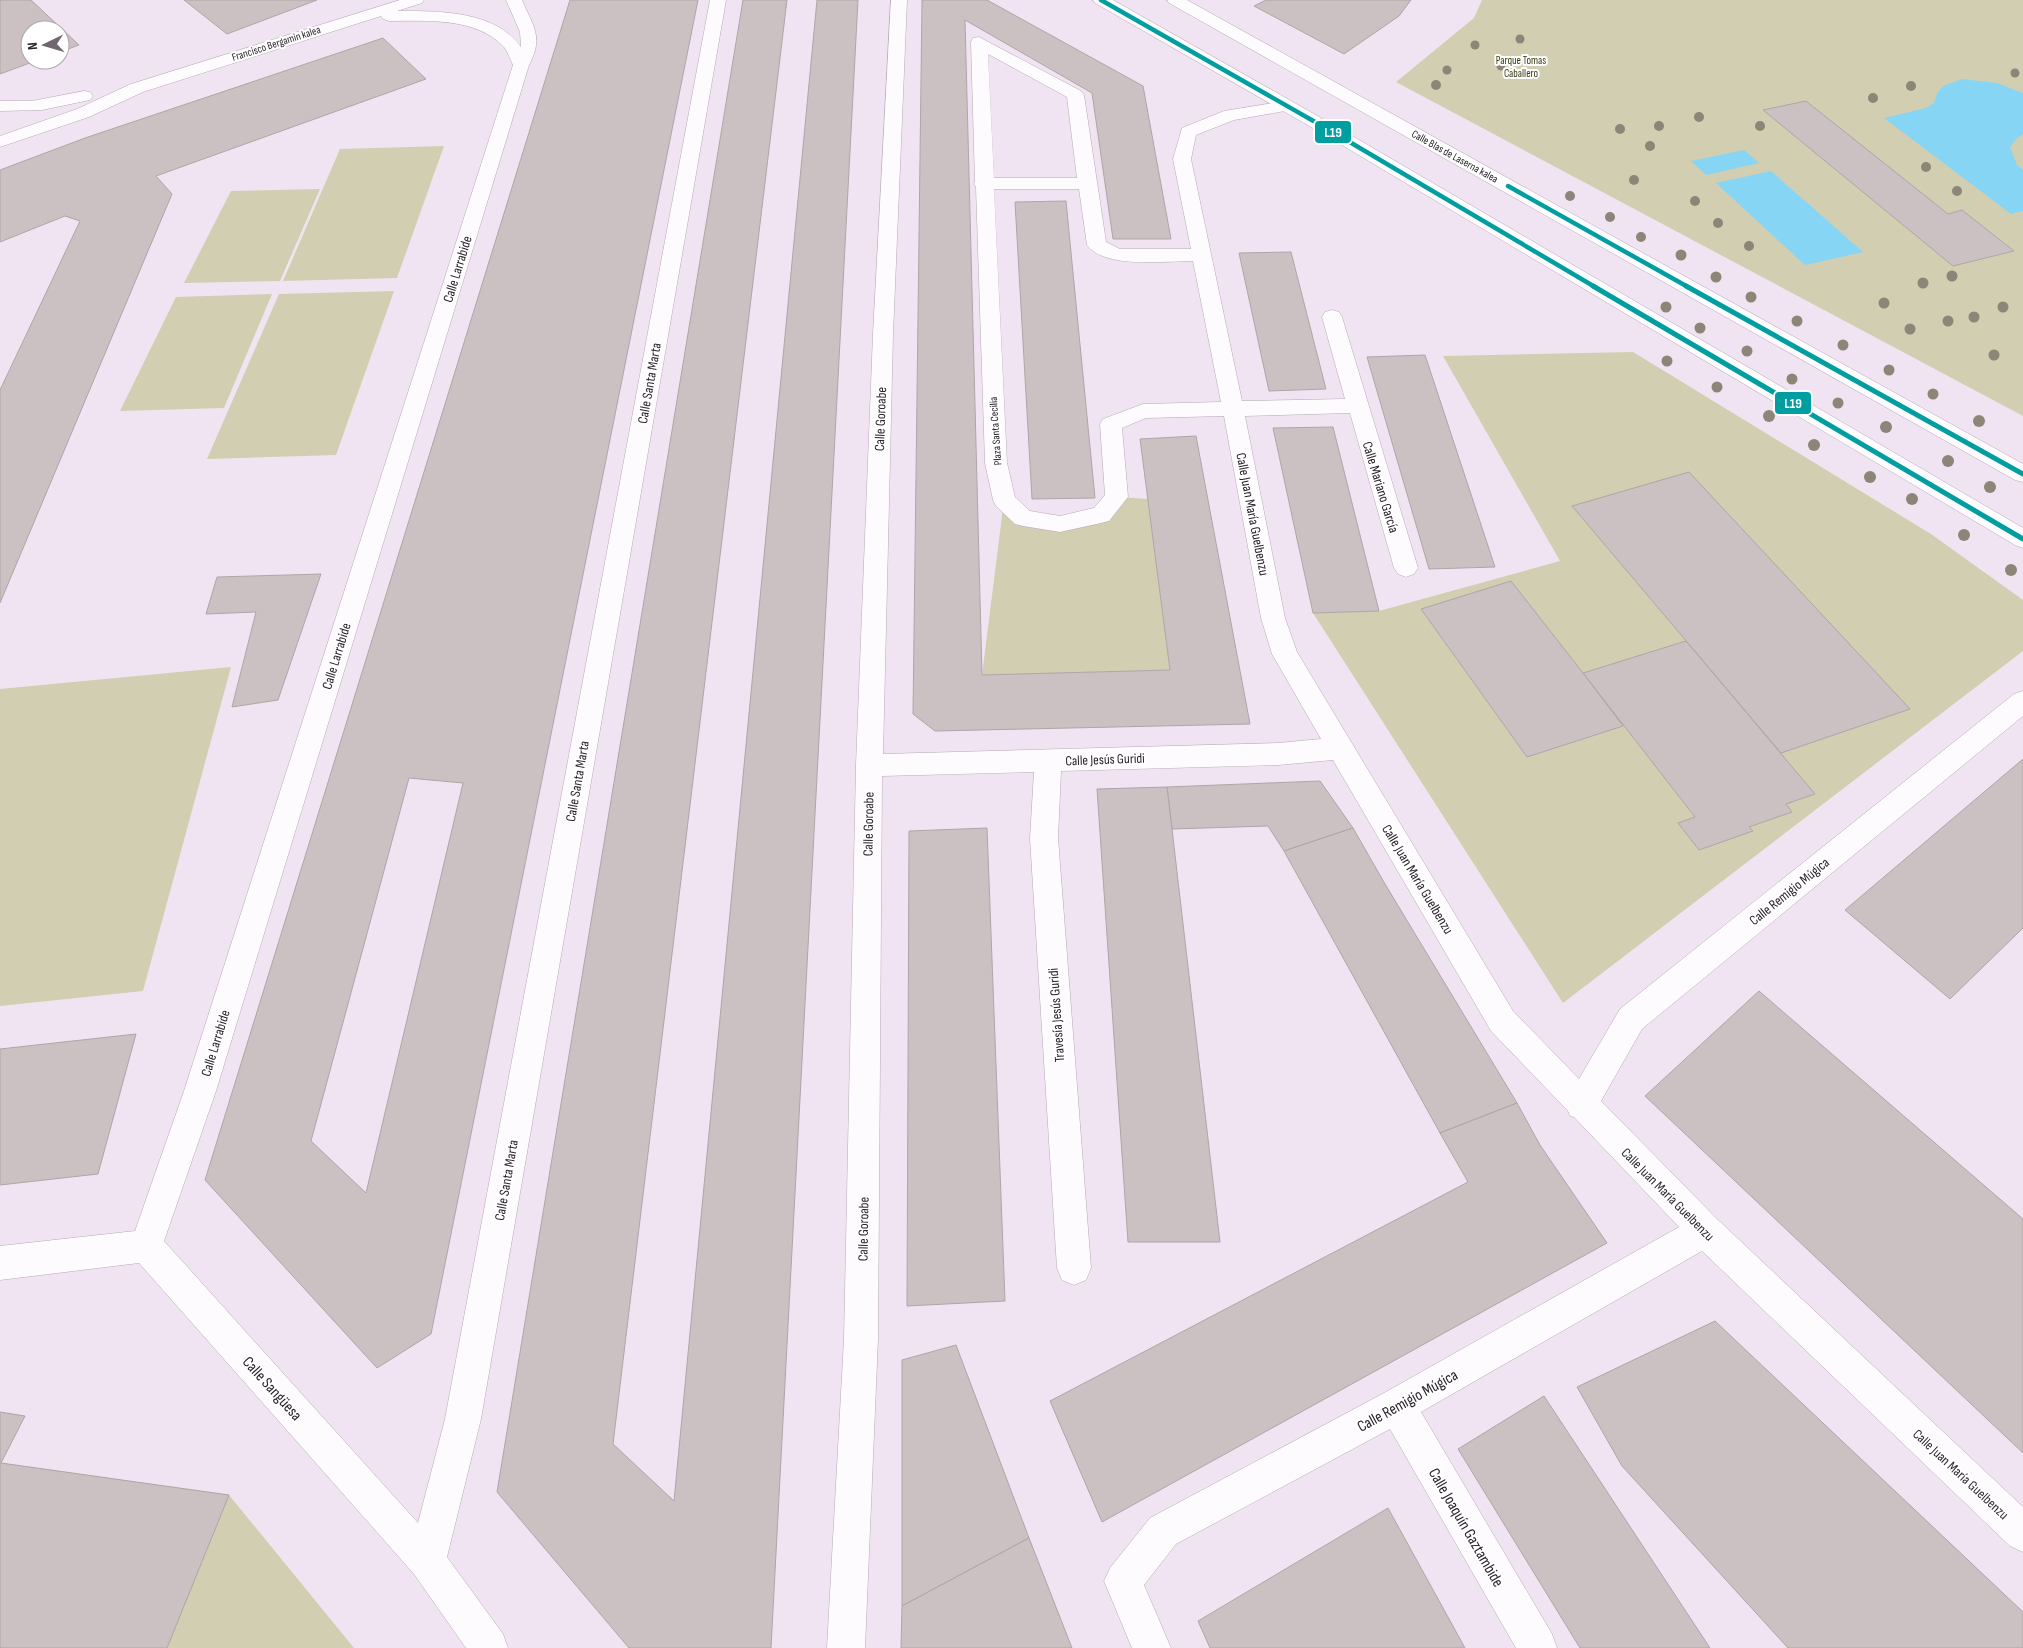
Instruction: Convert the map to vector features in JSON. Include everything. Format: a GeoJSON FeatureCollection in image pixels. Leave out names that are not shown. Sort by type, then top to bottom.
{"type":"FeatureCollection","features":[{"type":"Feature","properties":{"kind":"street","name":"Francisco Bergamin kalea"},"geometry":{"type":"LineString","coordinates":[[0,142],[83,113],[137,88],[360,16],[416,0]]}},
{"type":"Feature","properties":{"kind":"street","name":"Calle Larrabide"},"geometry":{"type":"LineString","coordinates":[[146,1246],[200,1091],[521,64],[528,54],[531,38],[514,0]]}},
{"type":"Feature","properties":{"kind":"street","name":"Calle Santa Marta"},"geometry":{"type":"LineString","coordinates":[[427,1561],[463,1419],[718,0]]}},
{"type":"Feature","properties":{"kind":"street","name":"Calle Goroabe"},"geometry":{"type":"LineString","coordinates":[[846,1648],[861,1339],[869,765],[883,334],[899,0]]}},
{"type":"Feature","properties":{"kind":"street"},"geometry":{"type":"LineString","coordinates":[[1100,0],[1331,131],[2023,538]]}},
{"type":"Feature","properties":{"kind":"street","name":"Calle Blas de Laserna kalea"},"geometry":{"type":"LineString","coordinates":[[1175,0],[2023,474]]}},
{"type":"Feature","properties":{"kind":"street"},"geometry":{"type":"LineString","coordinates":[[360,16],[424,16],[460,20],[486,27],[512,44],[521,64]]}},
{"type":"Feature","properties":{"kind":"street","name":"Plaza Santa Cecilia"},"geometry":{"type":"LineString","coordinates":[[1202,255],[1116,255],[1097,244],[1075,95],[979,42],[983,184],[996,462],[1004,500],[1023,518],[1060,524],[1102,515],[1118,497],[1111,424],[1143,411],[1234,409]]}},
{"type":"Feature","properties":{"kind":"street","name":"Francisco Bergamin kalea"},"geometry":{"type":"LineString","coordinates":[[0,106],[16,108],[47,105],[92,94],[137,88]]}},
{"type":"Feature","properties":{"kind":"street","name":"Calle Juan María Guelbenzu"},"geometry":{"type":"LineString","coordinates":[[1285,106],[1230,115],[1188,132],[1182,159],[1234,409],[1273,618],[1285,654],[1502,1021],[1705,1232],[2023,1533]]}},
{"type":"Feature","properties":{"kind":"street"},"geometry":{"type":"LineString","coordinates":[[983,184],[1087,183]]}},
{"type":"Feature","properties":{"kind":"street","name":"Calle Mariano García"},"geometry":{"type":"LineString","coordinates":[[1332,317],[1406,568]]}},
{"type":"Feature","properties":{"kind":"street"},"geometry":{"type":"LineString","coordinates":[[1234,409],[1357,406]]}},
{"type":"Feature","properties":{"kind":"street","name":"Calle Remigio Múgica"},"geometry":{"type":"LineString","coordinates":[[1581,1105],[1631,1019],[2023,701]]}},
{"type":"Feature","properties":{"kind":"street","name":"Calle Jesús Guridi"},"geometry":{"type":"LineString","coordinates":[[869,765],[1278,754],[1340,748]]}},
{"type":"Feature","properties":{"kind":"street","name":"Travesía Jesús Guridi"},"geometry":{"type":"LineString","coordinates":[[1048,761],[1044,838],[1074,1268]]}},
{"type":"Feature","properties":{"kind":"street","name":"Calle Remigio Múgica"},"geometry":{"type":"LineString","coordinates":[[1152,1648],[1122,1582],[1163,1531],[1397,1406],[1705,1232]]}},
{"type":"Feature","properties":{"kind":"street"},"geometry":{"type":"LineString","coordinates":[[0,1263],[146,1246]]}},
{"type":"Feature","properties":{"kind":"street","name":"Calle Sangüesa"},"geometry":{"type":"LineString","coordinates":[[146,1246],[427,1561],[489,1648]]}},
{"type":"Feature","properties":{"kind":"street","name":"Calle Joaquín Gaztambide"},"geometry":{"type":"LineString","coordinates":[[1397,1406],[1538,1648]]}},
{"type":"Feature","properties":{"kind":"green space","name":"Parque Tomas Caballero"},"geometry":{"type":"Polygon","coordinates":[[[1482,0],[2023,0],[2023,416],[1396,82],[1474,18],[1482,0]]]}},
{"type":"Feature","properties":{"kind":"green space"},"geometry":{"type":"Polygon","coordinates":[[[444,146],[397,278],[283,281],[340,149],[444,146]]]}},
{"type":"Feature","properties":{"kind":"green space"},"geometry":{"type":"Polygon","coordinates":[[[320,189],[280,281],[184,283],[231,191],[320,189]]]}},
{"type":"Feature","properties":{"kind":"green space"},"geometry":{"type":"Polygon","coordinates":[[[394,291],[336,455],[207,459],[279,294],[394,291]]]}},
{"type":"Feature","properties":{"kind":"green space"},"geometry":{"type":"Polygon","coordinates":[[[272,294],[224,408],[120,411],[176,297],[272,294]]]}},
{"type":"Feature","properties":{"kind":"green space"},"geometry":{"type":"Polygon","coordinates":[[[1633,352],[1931,534],[2023,600],[2023,651],[1563,1003],[1313,613],[1379,611],[1560,561],[1443,356],[1633,352]]]}},
{"type":"Feature","properties":{"kind":"green space"},"geometry":{"type":"Polygon","coordinates":[[[1117,497],[1148,499],[1170,670],[982,675],[1004,500],[1023,518],[1101,515],[1117,497]]]}},
{"type":"Feature","properties":{"kind":"green space"},"geometry":{"type":"Polygon","coordinates":[[[231,667],[143,991],[0,1006],[0,689],[231,667]]]}},
{"type":"Feature","properties":{"kind":"green space"},"geometry":{"type":"Polygon","coordinates":[[[0,1412],[25,1416],[1,1463],[229,1495],[354,1648],[0,1648],[0,1412]]]}},
{"type":"Feature","properties":{"kind":"water"},"geometry":{"type":"Polygon","coordinates":[[[1962,79],[1997,83],[2023,93],[2023,134],[2010,147],[2017,165],[2023,170],[2023,211],[2011,214],[1884,118],[1926,108],[1934,103],[1937,93],[1943,86],[1962,79]]]}},
{"type":"Feature","properties":{"kind":"water"},"geometry":{"type":"Polygon","coordinates":[[[1744,150],[1759,163],[1706,175],[1691,161],[1744,150]]]}},
{"type":"Feature","properties":{"kind":"water"},"geometry":{"type":"Polygon","coordinates":[[[1771,171],[1863,252],[1805,265],[1716,183],[1771,171]]]}},
{"type":"Feature","properties":{"kind":"building"},"geometry":{"type":"Polygon","coordinates":[[[0,0],[31,0],[52,20],[20,20],[20,67],[0,74],[0,0]]]}},
{"type":"Feature","properties":{"kind":"building"},"geometry":{"type":"Polygon","coordinates":[[[184,0],[317,0],[227,34],[184,0]]]}},
{"type":"Feature","properties":{"kind":"building"},"geometry":{"type":"Polygon","coordinates":[[[570,0],[698,0],[431,1334],[377,1368],[205,1180],[570,0]],[[409,778],[311,1141],[366,1193],[463,783],[409,778]]]}},
{"type":"Feature","properties":{"kind":"building"},"geometry":{"type":"Polygon","coordinates":[[[743,0],[787,0],[613,1444],[674,1501],[817,0],[858,0],[771,1648],[629,1648],[497,1492],[743,0]]]}},
{"type":"Feature","properties":{"kind":"building"},"geometry":{"type":"Polygon","coordinates":[[[922,0],[987,0],[1143,86],[1171,239],[1113,239],[1092,93],[965,20],[982,675],[1170,670],[1140,439],[1196,436],[1250,724],[935,731],[913,714],[922,0]]]}},
{"type":"Feature","properties":{"kind":"building"},"geometry":{"type":"Polygon","coordinates":[[[1266,0],[1411,0],[1399,16],[1344,54],[1254,6],[1266,0]]]}},
{"type":"Feature","properties":{"kind":"building"},"geometry":{"type":"Polygon","coordinates":[[[70,37],[79,45],[70,48],[70,37]]]}},
{"type":"Feature","properties":{"kind":"building"},"geometry":{"type":"Polygon","coordinates":[[[383,38],[426,79],[156,176],[172,194],[0,603],[0,390],[80,221],[65,216],[0,242],[0,170],[85,138],[383,38]]]}},
{"type":"Feature","properties":{"kind":"building"},"geometry":{"type":"Polygon","coordinates":[[[1806,101],[1948,214],[1962,210],[2014,251],[1953,266],[1763,110],[1806,101]]]}},
{"type":"Feature","properties":{"kind":"building"},"geometry":{"type":"Polygon","coordinates":[[[1066,201],[1095,498],[1032,499],[1015,202],[1066,201]]]}},
{"type":"Feature","properties":{"kind":"building"},"geometry":{"type":"Polygon","coordinates":[[[1291,252],[1326,389],[1269,391],[1239,253],[1291,252]]]}},
{"type":"Feature","properties":{"kind":"building"},"geometry":{"type":"Polygon","coordinates":[[[1425,355],[1495,567],[1429,569],[1367,357],[1425,355]]]}},
{"type":"Feature","properties":{"kind":"building"},"geometry":{"type":"Polygon","coordinates":[[[1333,427],[1379,611],[1313,613],[1273,428],[1333,427]]]}},
{"type":"Feature","properties":{"kind":"building"},"geometry":{"type":"Polygon","coordinates":[[[1689,472],[1910,709],[1781,753],[1572,506],[1689,472]]]}},
{"type":"Feature","properties":{"kind":"building"},"geometry":{"type":"Polygon","coordinates":[[[321,574],[278,700],[232,707],[256,612],[206,614],[217,577],[321,574]]]}},
{"type":"Feature","properties":{"kind":"building"},"geometry":{"type":"Polygon","coordinates":[[[1511,581],[1623,726],[1527,757],[1421,609],[1511,581]]]}},
{"type":"Feature","properties":{"kind":"building"},"geometry":{"type":"Polygon","coordinates":[[[1686,641],[1815,794],[1786,804],[1792,812],[1749,827],[1753,831],[1699,850],[1678,823],[1695,817],[1583,673],[1686,641]]]}},
{"type":"Feature","properties":{"kind":"building"},"geometry":{"type":"Polygon","coordinates":[[[2023,759],[2023,928],[1950,999],[1845,910],[2023,759]]]}},
{"type":"Feature","properties":{"kind":"building"},"geometry":{"type":"Polygon","coordinates":[[[1320,781],[1353,828],[1284,851],[1268,826],[1172,829],[1167,787],[1320,781]]]}},
{"type":"Feature","properties":{"kind":"building"},"geometry":{"type":"Polygon","coordinates":[[[1167,787],[1220,1242],[1128,1242],[1097,789],[1167,787]]]}},
{"type":"Feature","properties":{"kind":"building"},"geometry":{"type":"Polygon","coordinates":[[[987,828],[1005,1301],[907,1306],[909,831],[987,828]]]}},
{"type":"Feature","properties":{"kind":"building"},"geometry":{"type":"Polygon","coordinates":[[[1353,828],[1517,1103],[1440,1133],[1284,851],[1353,828]]]}},
{"type":"Feature","properties":{"kind":"building"},"geometry":{"type":"Polygon","coordinates":[[[1759,991],[2023,1219],[2023,1453],[1645,1096],[1759,991]]]}},
{"type":"Feature","properties":{"kind":"building"},"geometry":{"type":"Polygon","coordinates":[[[136,1034],[98,1174],[0,1185],[0,1049],[136,1034]]]}},
{"type":"Feature","properties":{"kind":"building"},"geometry":{"type":"Polygon","coordinates":[[[1517,1103],[1540,1145],[1607,1243],[1102,1522],[1050,1401],[1468,1182],[1440,1133],[1517,1103]]]}},
{"type":"Feature","properties":{"kind":"building"},"geometry":{"type":"Polygon","coordinates":[[[1715,1321],[2023,1612],[2023,1648],[1788,1648],[1622,1466],[1577,1387],[1715,1321]]]}},
{"type":"Feature","properties":{"kind":"building"},"geometry":{"type":"Polygon","coordinates":[[[956,1345],[1029,1538],[902,1606],[902,1360],[956,1345]]]}},
{"type":"Feature","properties":{"kind":"building"},"geometry":{"type":"Polygon","coordinates":[[[1544,1396],[1710,1648],[1580,1648],[1458,1449],[1544,1396]]]}},
{"type":"Feature","properties":{"kind":"building"},"geometry":{"type":"Polygon","coordinates":[[[0,1412],[25,1416],[1,1463],[229,1495],[167,1648],[0,1648],[0,1412]]]}},
{"type":"Feature","properties":{"kind":"building"},"geometry":{"type":"Polygon","coordinates":[[[1388,1508],[1465,1648],[1210,1648],[1198,1621],[1388,1508]]]}},
{"type":"Feature","properties":{"kind":"building"},"geometry":{"type":"Polygon","coordinates":[[[1029,1538],[1072,1648],[901,1648],[902,1606],[1029,1538]]]}},
{"type":"Feature","properties":{"kind":"transit line","name":"L19"},"geometry":{"type":"LineString","coordinates":[[1101,0],[1331,131],[2023,539]]}},
{"type":"Feature","properties":{"kind":"transit line","name":"L19"},"geometry":{"type":"LineString","coordinates":[[1508,186],[2023,474]]}}]}
